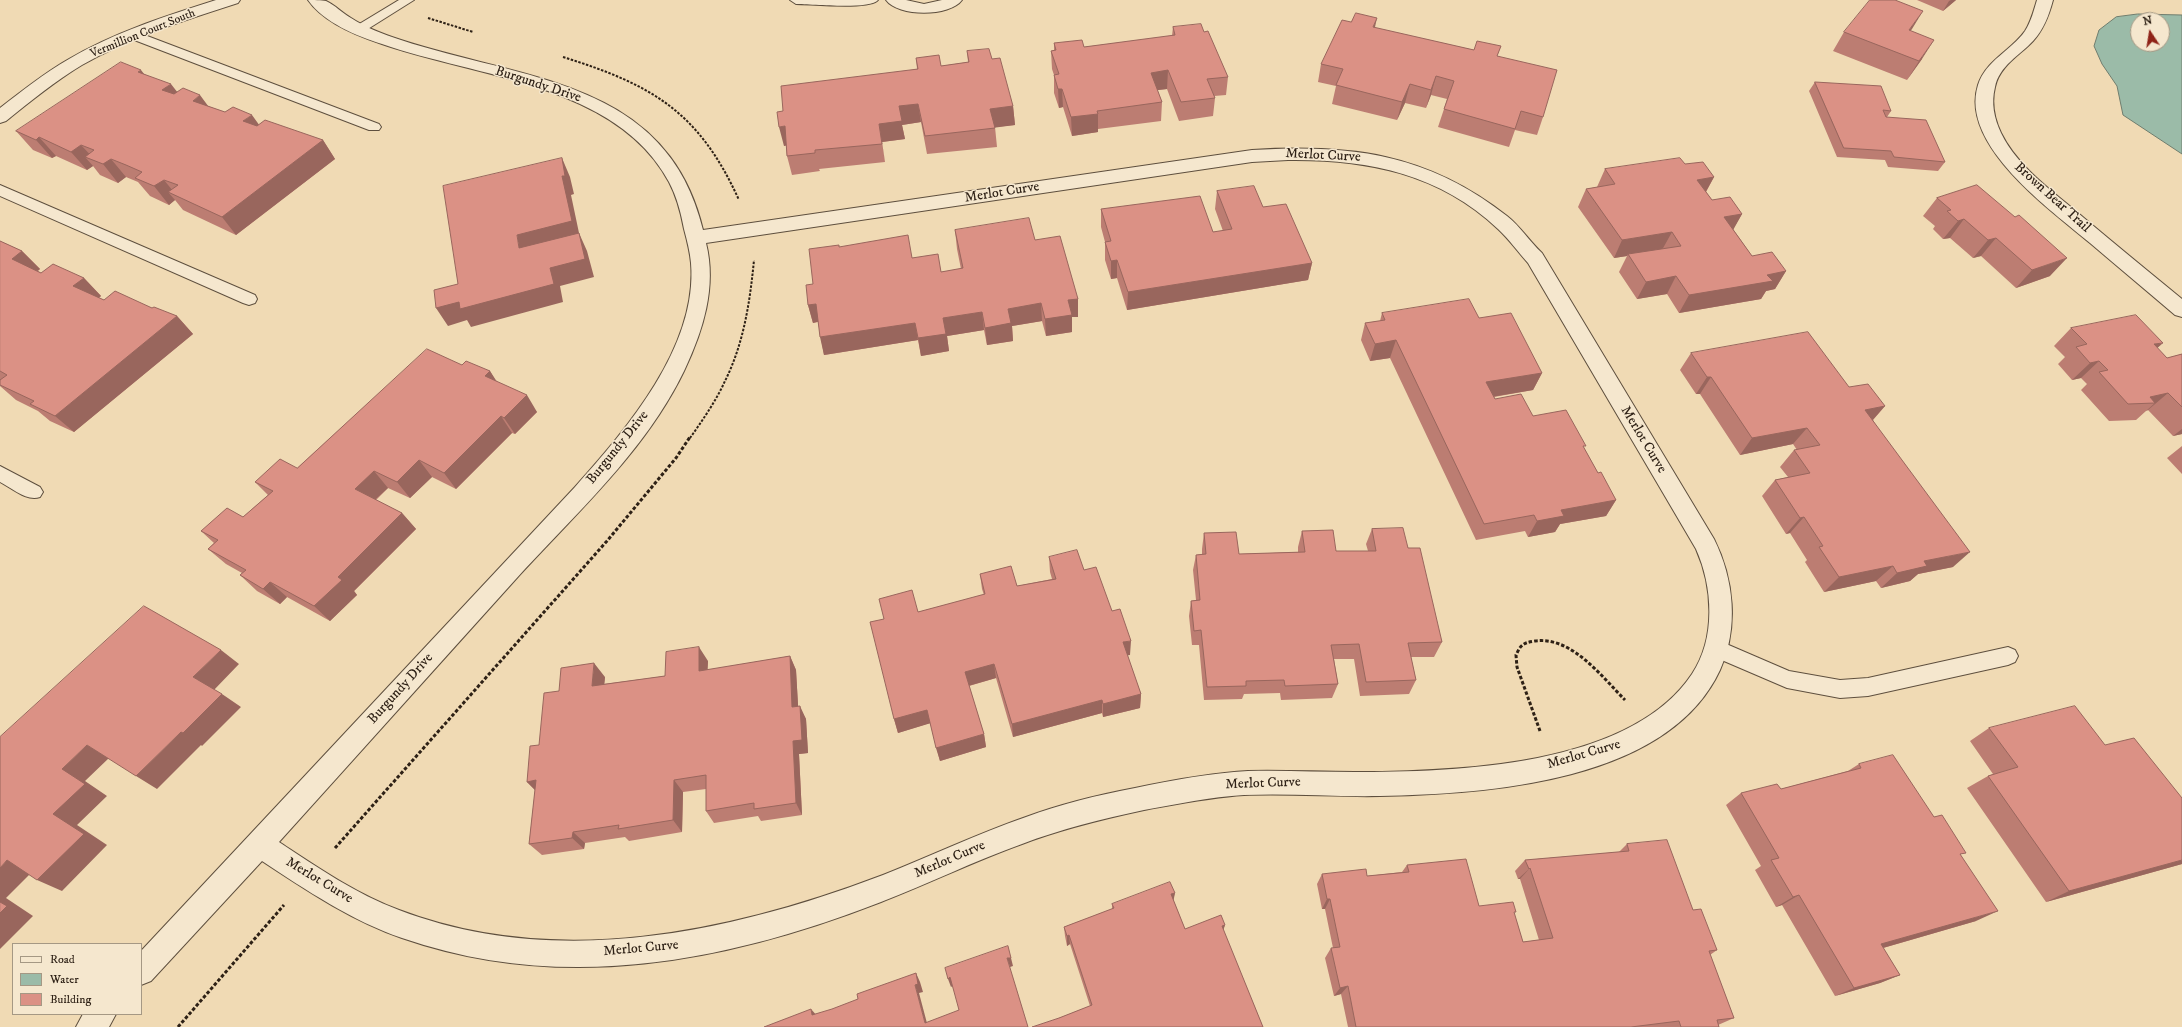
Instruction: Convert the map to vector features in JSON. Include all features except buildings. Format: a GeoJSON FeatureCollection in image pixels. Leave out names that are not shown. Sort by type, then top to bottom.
{"type":"FeatureCollection","features":[{"type":"Feature","properties":{"kind":"street","name":"Vermillion Court South"},"geometry":{"type":"LineString","coordinates":[[0,117],[56,74],[86,57],[134,35],[232,0]]}},
{"type":"Feature","properties":{"kind":"street","name":"Burgundy Drive"},"geometry":{"type":"LineString","coordinates":[[142,970],[260,845],[537,539],[601,472],[648,413],[663,388],[687,340],[699,290],[701,264],[689,205],[674,173],[650,144],[618,117],[585,99],[562,90],[395,44],[358,28],[336,16],[316,0]]}},
{"type":"Feature","properties":{"kind":"street"},"geometry":{"type":"LineString","coordinates":[[894,0],[906,6],[924,8],[943,5],[954,0]]}},
{"type":"Feature","properties":{"kind":"street","name":"Brown Bear Trail"},"geometry":{"type":"LineString","coordinates":[[2045,0],[2041,14],[2030,35],[1996,68],[1987,82],[1983,97],[1985,114],[1992,132],[2002,150],[2016,168],[2039,190],[2182,310]]}},
{"type":"Feature","properties":{"kind":"street","name":"Merlot Curve"},"geometry":{"type":"LineString","coordinates":[[260,845],[346,899],[398,923],[443,939],[498,951],[574,954],[674,948],[741,934],[807,915],[864,896],[1053,820],[1114,804],[1170,793],[1233,784],[1423,783],[1498,776],[1553,765],[1615,749],[1649,732],[1680,708],[1698,687],[1714,659],[1720,636],[1720,606],[1710,553],[1535,258],[1502,222],[1492,214],[1432,177],[1410,168],[1354,155],[1294,152],[1252,156],[696,238]]}},
{"type":"Feature","properties":{"kind":"street"},"geometry":{"type":"LineString","coordinates":[[90,1027],[101,1015]]}},
{"type":"Feature","properties":{"kind":"lane"},"geometry":{"type":"LineString","coordinates":[[796,0],[842,2],[872,0]]}},
{"type":"Feature","properties":{"kind":"lane"},"geometry":{"type":"LineString","coordinates":[[358,28],[403,3]]}},
{"type":"Feature","properties":{"kind":"lane"},"geometry":{"type":"LineString","coordinates":[[134,35],[374,127]]}},
{"type":"Feature","properties":{"kind":"lane"},"geometry":{"type":"LineString","coordinates":[[0,190],[249,299]]}},
{"type":"Feature","properties":{"kind":"lane"},"geometry":{"type":"LineString","coordinates":[[0,473],[34,492]]}},
{"type":"Feature","properties":{"kind":"lane"},"geometry":{"type":"LineString","coordinates":[[1717,649],[1787,679],[1816,686],[1840,689],[1868,687],[2008,656]]}},
{"type":"Feature","properties":{"kind":"path"},"geometry":{"type":"LineString","coordinates":[[403,3],[422,16],[479,34]]}},
{"type":"Feature","properties":{"kind":"path"},"geometry":{"type":"LineString","coordinates":[[178,1027],[308,876],[377,802],[607,540],[676,458],[725,382],[736,355],[750,302],[755,252],[751,230],[724,164],[712,146],[686,119],[653,93],[638,84],[600,69],[556,55]]}},
{"type":"Feature","properties":{"kind":"path"},"geometry":{"type":"LineString","coordinates":[[1553,765],[1525,693],[1517,667],[1518,649],[1525,643],[1547,639],[1568,646],[1654,728]]}},
{"type":"Feature","properties":{"kind":"water"},"geometry":{"type":"Polygon","coordinates":[[[2130,15],[2130,52],[2170,52],[2170,15],[2182,15],[2182,154],[2123,115],[2117,86],[2102,64],[2094,46],[2099,30],[2116,17],[2130,15]]]}}]}
